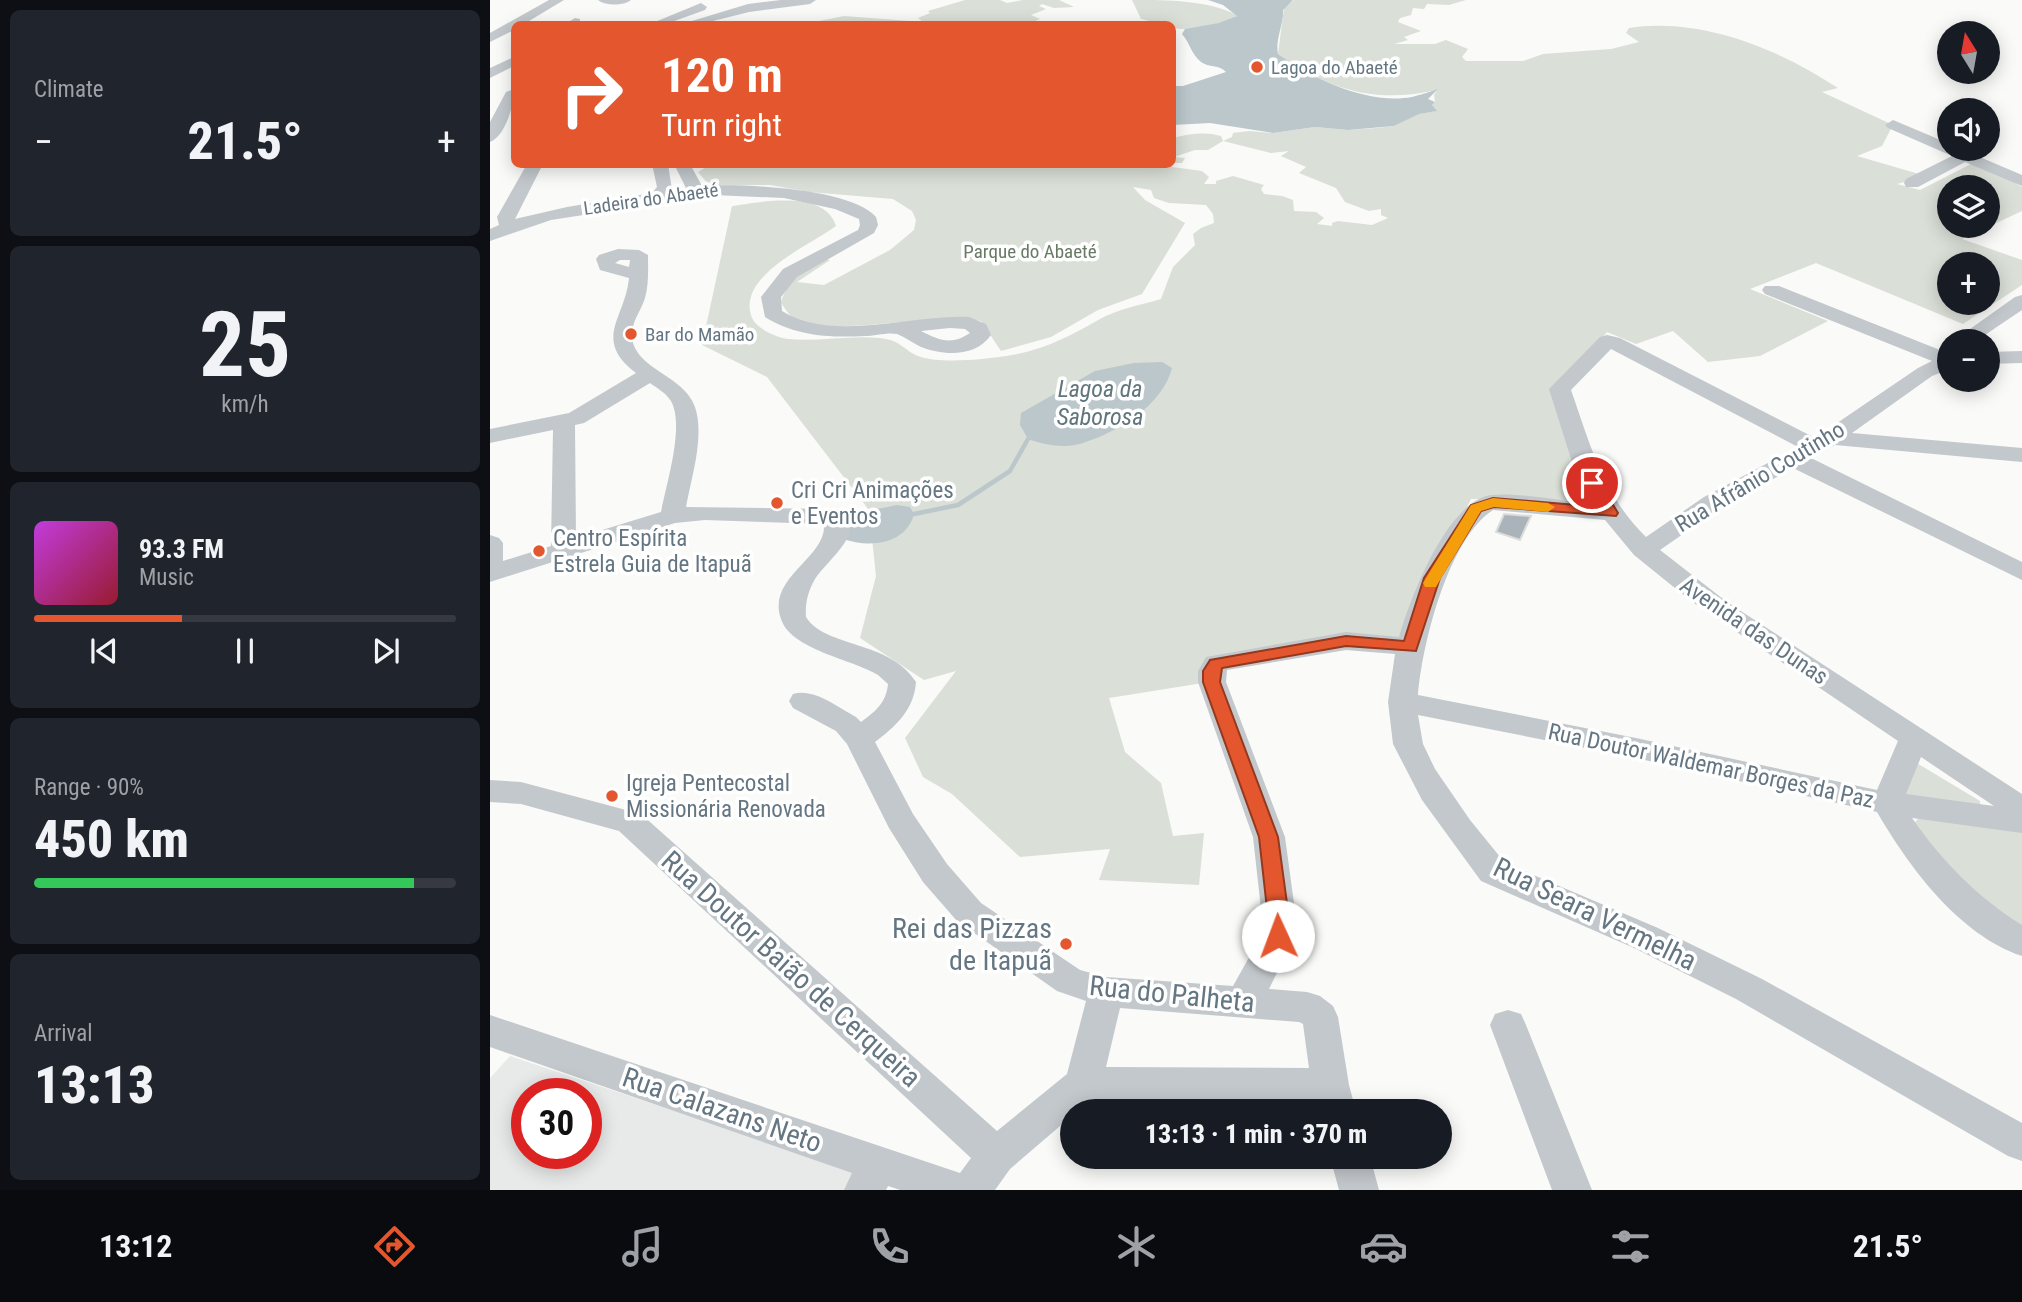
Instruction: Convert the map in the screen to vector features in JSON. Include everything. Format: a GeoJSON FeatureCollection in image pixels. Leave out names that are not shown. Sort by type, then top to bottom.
{"type":"FeatureCollection","features":[{"type":"Feature","properties":{"kind":"street"},"geometry":{"type":"LineString","coordinates":[[522,21],[558,0]]}},
{"type":"Feature","properties":{"kind":"street"},"geometry":{"type":"LineString","coordinates":[[607,1],[625,0]]}},
{"type":"Feature","properties":{"kind":"street"},"geometry":{"type":"LineString","coordinates":[[664,21],[713,0]]}},
{"type":"Feature","properties":{"kind":"street"},"geometry":{"type":"LineString","coordinates":[[699,21],[748,8],[810,0]]}},
{"type":"Feature","properties":{"kind":"street"},"geometry":{"type":"LineString","coordinates":[[690,21],[701,7]]}},
{"type":"Feature","properties":{"kind":"street"},"geometry":{"type":"LineString","coordinates":[[490,38],[511,27]]}},
{"type":"Feature","properties":{"kind":"street"},"geometry":{"type":"LineString","coordinates":[[490,74],[511,63]]}},
{"type":"Feature","properties":{"kind":"street"},"geometry":{"type":"LineString","coordinates":[[490,137],[511,95]]}},
{"type":"Feature","properties":{"kind":"street"},"geometry":{"type":"LineString","coordinates":[[1893,125],[1937,144]]}},
{"type":"Feature","properties":{"kind":"street"},"geometry":{"type":"LineString","coordinates":[[1912,183],[1955,161]]}},
{"type":"Feature","properties":{"kind":"street"},"geometry":{"type":"LineString","coordinates":[[1976,161],[2022,181]]}},
{"type":"Feature","properties":{"kind":"street"},"geometry":{"type":"LineString","coordinates":[[508,227],[506,217],[510,194],[532,168]]}},
{"type":"Feature","properties":{"kind":"street"},"geometry":{"type":"LineString","coordinates":[[660,194],[666,184],[661,168]]}},
{"type":"Feature","properties":{"kind":"street"},"geometry":{"type":"LineString","coordinates":[[684,168],[696,190]]}},
{"type":"Feature","properties":{"kind":"street","name":"Ladeira do Abaeté"},"geometry":{"type":"LineString","coordinates":[[490,236],[508,227],[563,213],[660,194],[740,187],[775,190],[857,210],[867,217],[869,225],[865,233],[790,273],[771,297],[772,313],[787,324],[813,330],[898,327]]}},
{"type":"Feature","properties":{"kind":"street"},"geometry":{"type":"LineString","coordinates":[[638,275],[635,298],[622,330],[621,340],[631,359],[678,395],[685,407],[681,472],[672,516]]}},
{"type":"Feature","properties":{"kind":"street"},"geometry":{"type":"LineString","coordinates":[[1772,290],[1937,356]]}},
{"type":"Feature","properties":{"kind":"street"},"geometry":{"type":"LineString","coordinates":[[1981,329],[2022,301]]}},
{"type":"Feature","properties":{"kind":"street","name":"Avenida das Dunas"},"geometry":{"type":"LineString","coordinates":[[1812,447],[1610,341],[1560,389],[1592,483],[1611,513],[1643,550],[1718,608],[2022,809]]}},
{"type":"Feature","properties":{"kind":"street"},"geometry":{"type":"LineString","coordinates":[[2000,358],[2022,357]]}},
{"type":"Feature","properties":{"kind":"street","name":"Rua Afrânio Coutinho"},"geometry":{"type":"LineString","coordinates":[[1643,550],[1713,502],[1812,447],[1937,366]]}},
{"type":"Feature","properties":{"kind":"street"},"geometry":{"type":"LineString","coordinates":[[490,436],[564,422],[583,415],[651,373]]}},
{"type":"Feature","properties":{"kind":"street"},"geometry":{"type":"LineString","coordinates":[[564,422],[564,550]]}},
{"type":"Feature","properties":{"kind":"street"},"geometry":{"type":"LineString","coordinates":[[1812,447],[2022,455]]}},
{"type":"Feature","properties":{"kind":"street"},"geometry":{"type":"LineString","coordinates":[[1812,447],[1940,539],[2022,572]]}},
{"type":"Feature","properties":{"kind":"street","name":"Rua Seara Vermelha"},"geometry":{"type":"LineString","coordinates":[[1611,513],[1493,502],[1476,508],[1432,578],[1410,647],[1402,702],[1408,745],[1427,780],[1478,855],[1493,872],[1646,938],[1749,989],[2022,1143]]}},
{"type":"Feature","properties":{"kind":"street"},"geometry":{"type":"LineString","coordinates":[[490,543],[491,574],[672,516],[705,513],[815,515],[836,520],[836,538],[828,552],[806,574],[792,602],[792,617],[800,628],[819,639],[886,666],[902,682],[902,698],[891,713],[859,739]]}},
{"type":"Feature","properties":{"kind":"street"},"geometry":{"type":"LineString","coordinates":[[1243,1002],[1273,949],[1278,936],[1279,918],[1269,837],[1212,682],[1212,671],[1216,663],[1346,641],[1410,647]]}},
{"type":"Feature","properties":{"kind":"street","name":"Rua do Palheta"},"geometry":{"type":"LineString","coordinates":[[803,701],[846,724],[859,739],[900,820],[935,873],[970,912],[1069,981],[1106,992],[1307,1007],[1315,1010],[1320,1017],[1334,1098]]}},
{"type":"Feature","properties":{"kind":"street","name":"Rua Doutor Waldemar Borges da Paz"},"geometry":{"type":"LineString","coordinates":[[1402,702],[1636,748],[1887,803],[2022,821]]}},
{"type":"Feature","properties":{"kind":"street"},"geometry":{"type":"LineString","coordinates":[[1914,738],[1887,803],[1911,845],[1931,869],[1977,912],[2022,942]]}},
{"type":"Feature","properties":{"kind":"street","name":"Rua Doutor Baião de Cerqueira"},"geometry":{"type":"LineString","coordinates":[[490,791],[521,793],[630,822],[996,1156]]}},
{"type":"Feature","properties":{"kind":"street"},"geometry":{"type":"LineString","coordinates":[[972,1190],[996,1156],[1083,1083],[1106,992]]}},
{"type":"Feature","properties":{"kind":"street"},"geometry":{"type":"LineString","coordinates":[[1508,1025],[1572,1190]]}},
{"type":"Feature","properties":{"kind":"street","name":"Rua Calazans Neto"},"geometry":{"type":"LineString","coordinates":[[490,1031],[872,1177],[954,1190]]}},
{"type":"Feature","properties":{"kind":"street"},"geometry":{"type":"LineString","coordinates":[[1083,1083],[1334,1098]]}},
{"type":"Feature","properties":{"kind":"street"},"geometry":{"type":"LineString","coordinates":[[1353,1169],[1359,1190]]}},
{"type":"Feature","properties":{"kind":"shaded area"},"geometry":{"type":"Polygon","coordinates":[[[510,1056],[576,1078],[511,1078],[511,1169],[602,1169],[602,1087],[857,1172],[846,1190],[490,1190],[490,1078],[510,1056]]]}},
{"type":"Feature","properties":{"kind":"green space"},"geometry":{"type":"Polygon","coordinates":[[[965,0],[1000,0],[1007,3],[1059,0],[1074,7],[1054,8],[1042,4],[1039,6],[1046,9],[1031,15],[1040,19],[1035,21],[922,21],[918,18],[930,13],[928,11],[965,0]]]}},
{"type":"Feature","properties":{"kind":"green space"},"geometry":{"type":"Polygon","coordinates":[[[1132,0],[1200,4],[1237,15],[1227,21],[1188,29],[1176,29],[1176,21],[1141,19],[1132,0]]]}},
{"type":"Feature","properties":{"kind":"green space","name":"Parque do Abaeté"},"geometry":{"type":"Polygon","coordinates":[[[1294,0],[1466,0],[1449,5],[1427,4],[1424,9],[1413,8],[1411,15],[1400,18],[1398,22],[1421,31],[1404,37],[1408,40],[1394,44],[1435,44],[1446,40],[1468,49],[1462,57],[1466,61],[1523,61],[1543,54],[1611,49],[1639,42],[1626,33],[1629,28],[1684,27],[1738,39],[1815,74],[1838,88],[1822,92],[1893,125],[1882,146],[1857,156],[1926,176],[1897,184],[1920,190],[1937,181],[1937,238],[1964,238],[1962,239],[1999,252],[1937,252],[1937,313],[1816,263],[1750,289],[1828,321],[1760,356],[1708,362],[1673,331],[1636,344],[1607,332],[1560,389],[1604,501],[1471,499],[1404,640],[1216,663],[1203,683],[1109,698],[1125,752],[1161,783],[1173,836],[1204,833],[1199,885],[1099,880],[1110,849],[1020,857],[952,794],[923,777],[905,738],[956,671],[924,680],[860,638],[876,576],[869,510],[767,377],[702,345],[732,206],[774,201],[806,202],[830,214],[836,226],[778,263],[754,289],[750,303],[752,318],[762,329],[788,339],[887,339],[921,357],[953,360],[1002,357],[1035,350],[1114,312],[1161,299],[1173,267],[1195,245],[1193,234],[1214,223],[1213,214],[1206,205],[1169,203],[1154,198],[1151,190],[1133,187],[1145,200],[1185,223],[1142,294],[1098,310],[1051,337],[1001,351],[981,321],[960,319],[834,326],[795,319],[781,303],[787,288],[797,276],[824,259],[830,260],[797,282],[824,285],[890,250],[914,230],[916,220],[912,211],[893,199],[809,192],[770,185],[709,185],[698,172],[704,168],[1176,168],[1202,171],[1209,177],[1204,184],[1216,184],[1216,181],[1233,176],[1264,185],[1261,189],[1264,194],[1293,200],[1294,211],[1316,212],[1324,218],[1317,224],[1332,226],[1332,223],[1338,221],[1372,225],[1388,218],[1381,215],[1381,209],[1369,211],[1345,202],[1336,188],[1299,173],[1306,167],[1281,156],[1289,151],[1271,153],[1223,141],[1232,137],[1233,133],[1249,131],[1273,133],[1315,127],[1348,130],[1394,126],[1418,114],[1436,111],[1432,105],[1437,90],[1393,95],[1354,91],[1316,77],[1278,54],[1284,8],[1294,0]]]}},
{"type":"Feature","properties":{"kind":"green space"},"geometry":{"type":"Polygon","coordinates":[[[844,16],[910,21],[819,21],[844,16]]]}},
{"type":"Feature","properties":{"kind":"green space"},"geometry":{"type":"Polygon","coordinates":[[[1215,134],[1221,136],[1223,141],[1208,150],[1195,150],[1176,156],[1176,137],[1215,134]]]}},
{"type":"Feature","properties":{"kind":"green space"},"geometry":{"type":"Polygon","coordinates":[[[1176,157],[1185,158],[1182,163],[1176,163],[1176,157]]]}},
{"type":"Feature","properties":{"kind":"green space"},"geometry":{"type":"Polygon","coordinates":[[[1977,161],[2022,187],[2022,211],[2000,221],[2000,175],[1949,175],[1977,161]]]}},
{"type":"Feature","properties":{"kind":"green space"},"geometry":{"type":"Polygon","coordinates":[[[2000,252],[2022,260],[2022,285],[2000,300],[2000,252]]]}},
{"type":"Feature","properties":{"kind":"green space"},"geometry":{"type":"Polygon","coordinates":[[[1941,315],[1977,315],[1963,324],[1941,315]]]}},
{"type":"Feature","properties":{"kind":"green space"},"geometry":{"type":"Polygon","coordinates":[[[1915,762],[1980,801],[1980,807],[1903,799],[1915,762]]]}},
{"type":"Feature","properties":{"kind":"green space"},"geometry":{"type":"Polygon","coordinates":[[[1921,816],[2022,829],[2022,934],[1977,903],[1914,823],[1921,816]]]}},
{"type":"Feature","properties":{"kind":"water","name":"Lagoa do Abaeté"},"geometry":{"type":"Polygon","coordinates":[[[1208,0],[1293,0],[1283,10],[1278,54],[1324,81],[1359,94],[1412,97],[1438,89],[1428,99],[1435,102],[1432,105],[1437,111],[1419,114],[1394,126],[1348,130],[1315,127],[1273,133],[1210,123],[1176,125],[1176,86],[1226,72],[1201,62],[1182,34],[1185,29],[1219,23],[1237,16],[1223,5],[1208,0]]]}},
{"type":"Feature","properties":{"kind":"water","name":"Lagoa da Saborosa"},"geometry":{"type":"Polygon","coordinates":[[[1162,362],[1172,368],[1159,394],[1137,415],[1111,432],[1083,443],[1062,446],[1028,439],[1020,425],[1021,413],[1095,371],[1134,363],[1162,362]]]}},
{"type":"Feature","properties":{"kind":"water"},"geometry":{"type":"Polygon","coordinates":[[[897,505],[910,507],[914,514],[910,524],[895,538],[875,543],[843,539],[848,515],[897,505]]]}},
{"type":"Feature","properties":{"kind":"building"},"geometry":{"type":"Polygon","coordinates":[[[1504,514],[1531,516],[1520,540],[1496,532],[1504,514]]]}},
{"type":"Feature","properties":{"kind":"waterway"},"geometry":{"type":"LineString","coordinates":[[914,514],[958,505],[1010,471],[1028,439]]}},
{"type":"Feature","properties":{"kind":"slow traffic"},"geometry":{"type":"LineString","coordinates":[[1431,583],[1476,508],[1482,504],[1493,502],[1548,507]]}},
{"type":"Feature","properties":{"kind":"place","name":"Lagoa do Abaeté"},"geometry":{"type":"Point","coordinates":[1257,67]}},
{"type":"Feature","properties":{"kind":"place","name":"Bar do Mamão"},"geometry":{"type":"Point","coordinates":[631,334]}},
{"type":"Feature","properties":{"kind":"place","name":"Cri Cri Animações e Eventos"},"geometry":{"type":"Point","coordinates":[777,503]}},
{"type":"Feature","properties":{"kind":"place","name":"Centro Espírita Estrela Guia de Itapuã"},"geometry":{"type":"Point","coordinates":[539,551]}},
{"type":"Feature","properties":{"kind":"place","name":"Igreja Pentecostal Missionária Renovada"},"geometry":{"type":"Point","coordinates":[612,796]}},
{"type":"Feature","properties":{"kind":"place","name":"Rei das Pizzas de Itapuã"},"geometry":{"type":"Point","coordinates":[1066,944]}},
{"type":"Feature","properties":{"kind":"route"},"geometry":{"type":"LineString","coordinates":[[1278,936],[1279,918],[1269,837],[1212,682],[1212,671],[1216,663],[1346,641],[1410,647],[1432,578],[1476,508],[1493,502],[1611,513],[1592,483]]}}]}
